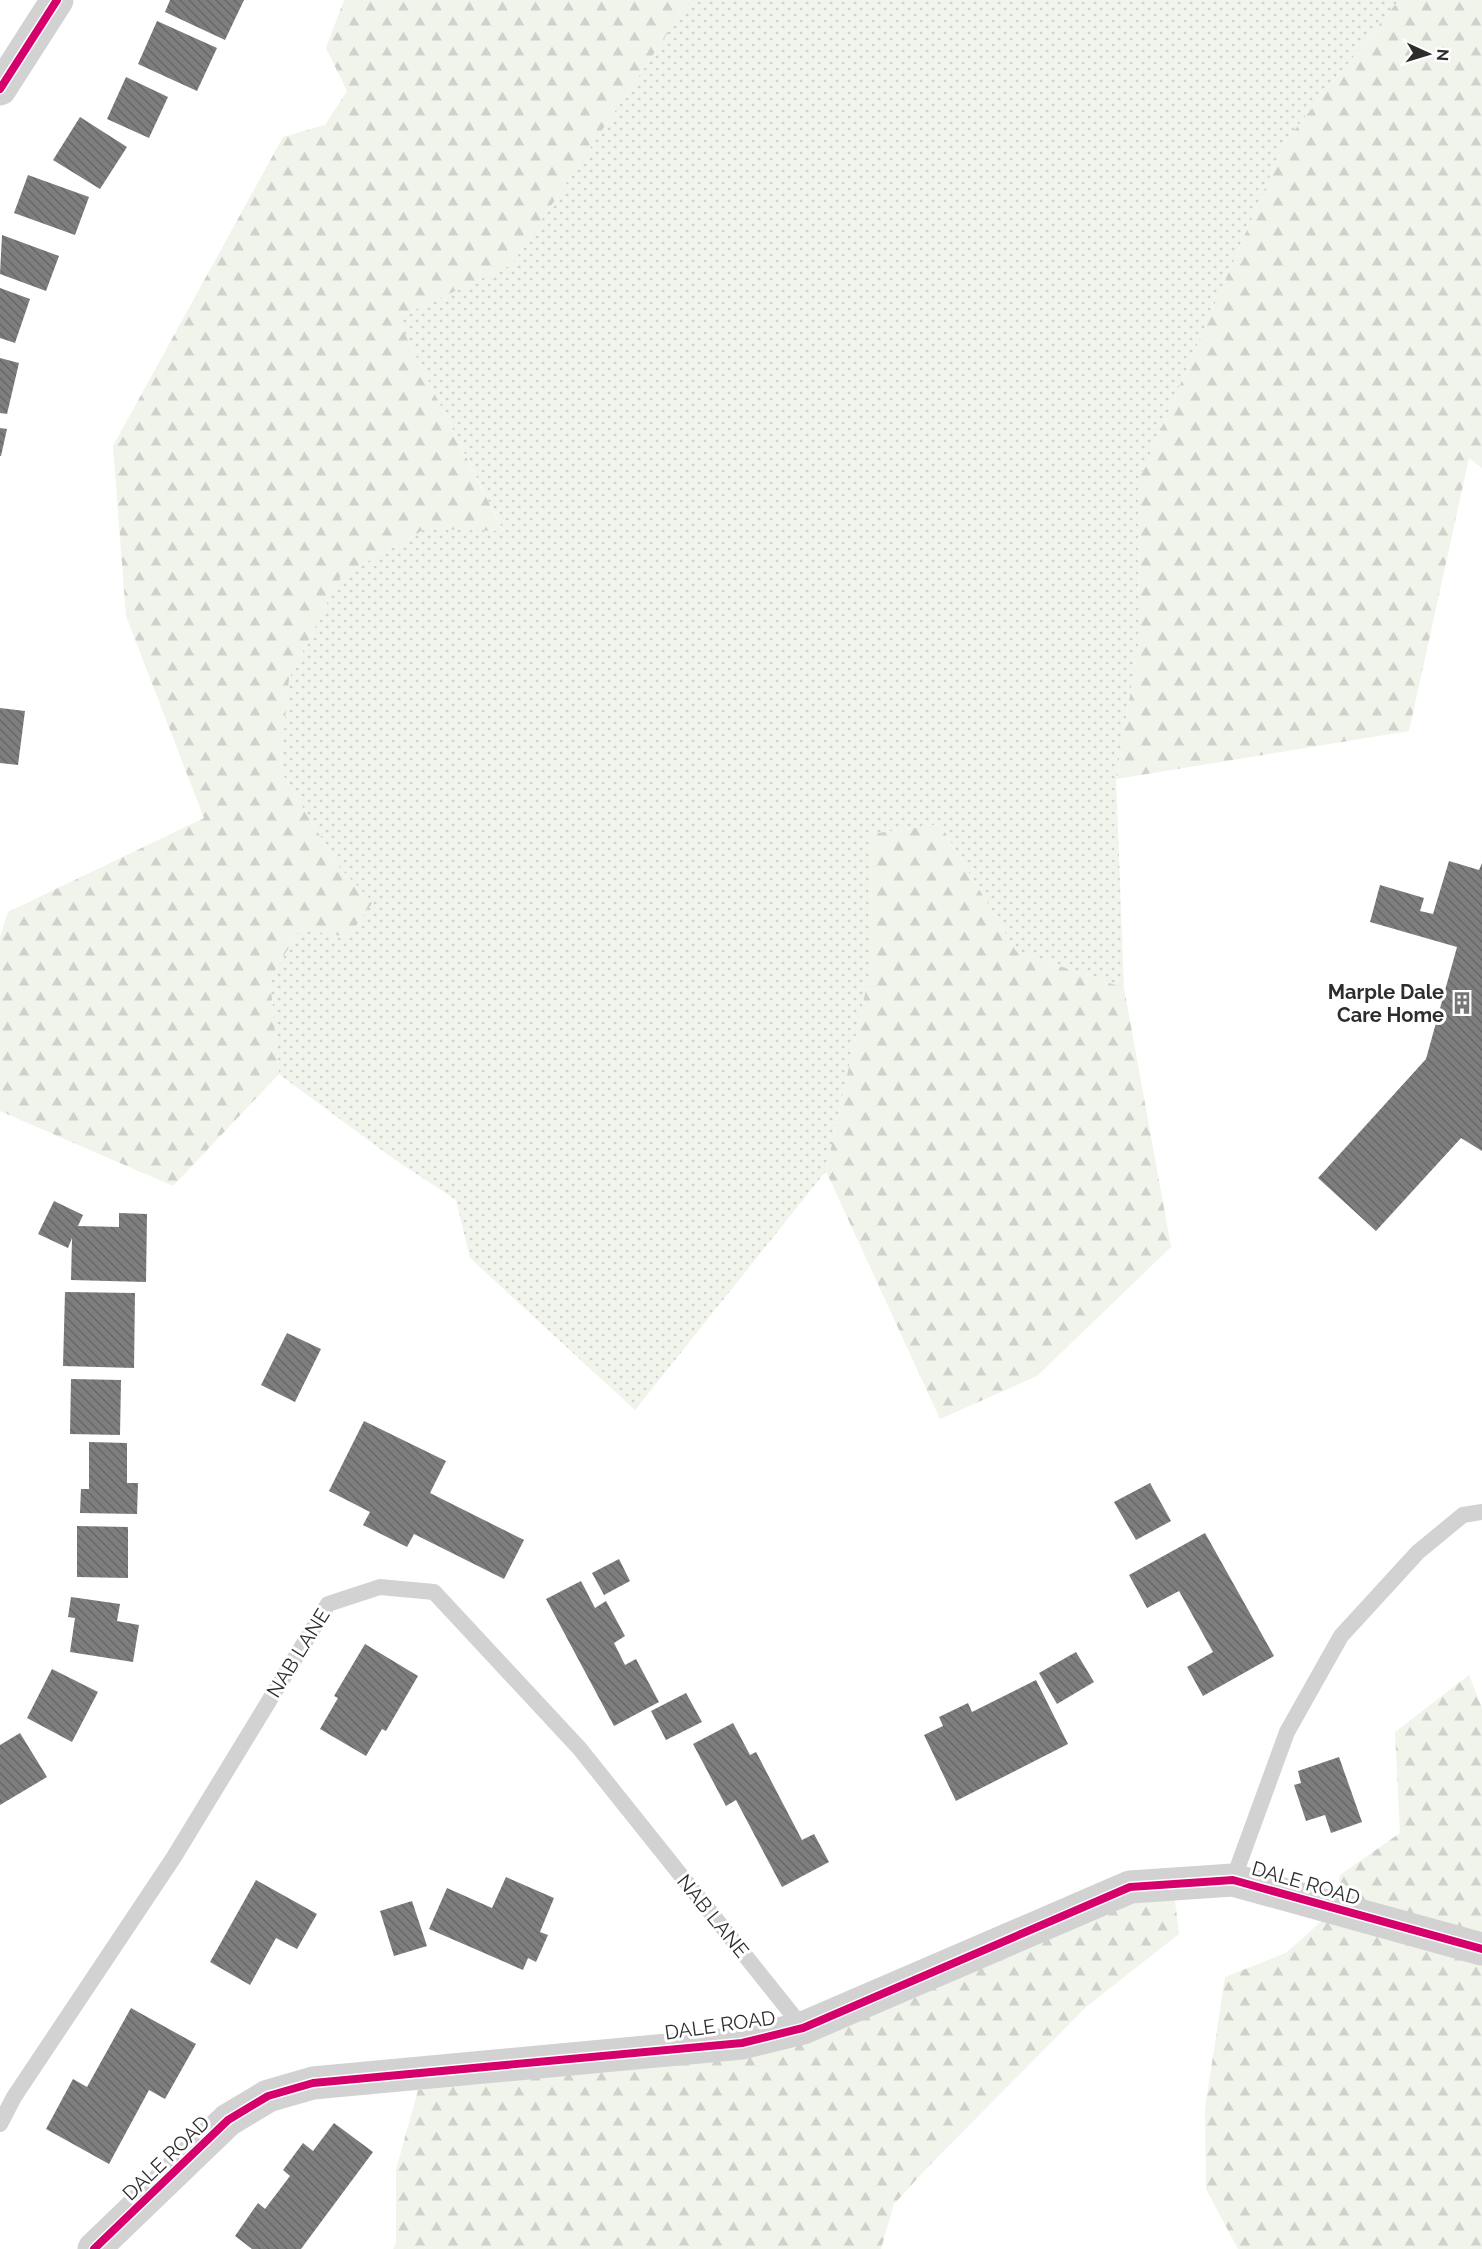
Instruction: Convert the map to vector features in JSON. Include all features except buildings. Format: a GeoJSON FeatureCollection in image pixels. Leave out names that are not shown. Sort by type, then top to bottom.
{"type":"FeatureCollection","features":[{"type":"Feature","properties":{"kind":"street"},"geometry":{"type":"LineString","coordinates":[[0,89],[57,0]]}},
{"type":"Feature","properties":{"kind":"street","name":"DALE ROAD"},"geometry":{"type":"LineString","coordinates":[[94,2249],[228,2120],[268,2096],[313,2083],[741,2043],[803,2028],[1130,1887],[1233,1880],[1482,1949]]}},
{"type":"Feature","properties":{"kind":"lane"},"geometry":{"type":"LineString","coordinates":[[1233,1880],[1287,1732],[1341,1636],[1418,1552],[1463,1515],[1482,1512]]}},
{"type":"Feature","properties":{"kind":"lane","name":"NAB LANE"},"geometry":{"type":"LineString","coordinates":[[0,2124],[14,2097],[174,1857],[327,1604],[380,1587],[434,1592],[580,1749],[803,2028]]}},
{"type":"Feature","properties":{"kind":"green space"},"geometry":{"type":"Polygon","coordinates":[[[344,0],[690,0],[511,265],[397,318],[503,531],[425,529],[340,577],[289,679],[280,770],[339,867],[373,902],[348,937],[300,929],[270,979],[279,1074],[173,1186],[0,1111],[0,937],[8,912],[204,818],[126,616],[113,446],[283,137],[325,125],[347,91],[326,48],[344,0]]]}},
{"type":"Feature","properties":{"kind":"green space"},"geometry":{"type":"Polygon","coordinates":[[[690,0],[1399,0],[1285,142],[1138,482],[1139,642],[1116,779],[1124,988],[1016,951],[940,824],[871,834],[872,962],[826,1171],[635,1410],[470,1258],[456,1200],[394,1159],[279,1074],[270,979],[300,929],[348,937],[372,903],[339,867],[280,770],[289,679],[340,577],[425,529],[503,530],[397,318],[511,265],[690,0]]]}},
{"type":"Feature","properties":{"kind":"green space"},"geometry":{"type":"Polygon","coordinates":[[[1399,0],[1482,0],[1482,468],[1469,458],[1409,731],[1116,779],[1139,642],[1138,482],[1285,142],[1399,0]]]}},
{"type":"Feature","properties":{"kind":"green space"},"geometry":{"type":"Polygon","coordinates":[[[940,824],[1016,951],[1124,988],[1171,1247],[1037,1376],[940,1419],[826,1171],[872,962],[871,834],[940,824]]]}},
{"type":"Feature","properties":{"kind":"green space"},"geometry":{"type":"Polygon","coordinates":[[[1469,1675],[1482,1708],[1482,2249],[1238,2249],[1206,2189],[1205,2109],[1225,1977],[1286,1953],[1336,1908],[1340,1875],[1400,1833],[1395,1732],[1469,1675]]]}},
{"type":"Feature","properties":{"kind":"green space"},"geometry":{"type":"Polygon","coordinates":[[[1173,1884],[1179,1934],[1086,2007],[926,2169],[894,2204],[881,2249],[393,2249],[396,2242],[396,2170],[418,2090],[742,2043],[1173,1884]]]}},
{"type":"Feature","properties":{"kind":"cycle path"},"geometry":{"type":"LineString","coordinates":[[0,89],[57,0]]}},
{"type":"Feature","properties":{"kind":"cycle path"},"geometry":{"type":"LineString","coordinates":[[94,2249],[228,2120],[268,2096],[313,2083],[742,2043],[803,2028],[1130,1887],[1233,1880],[1482,1949]]}},
{"type":"Feature","properties":{"kind":"place","name":"Marple Dale Care Home"},"geometry":{"type":"Point","coordinates":[1462,1003]}}]}
